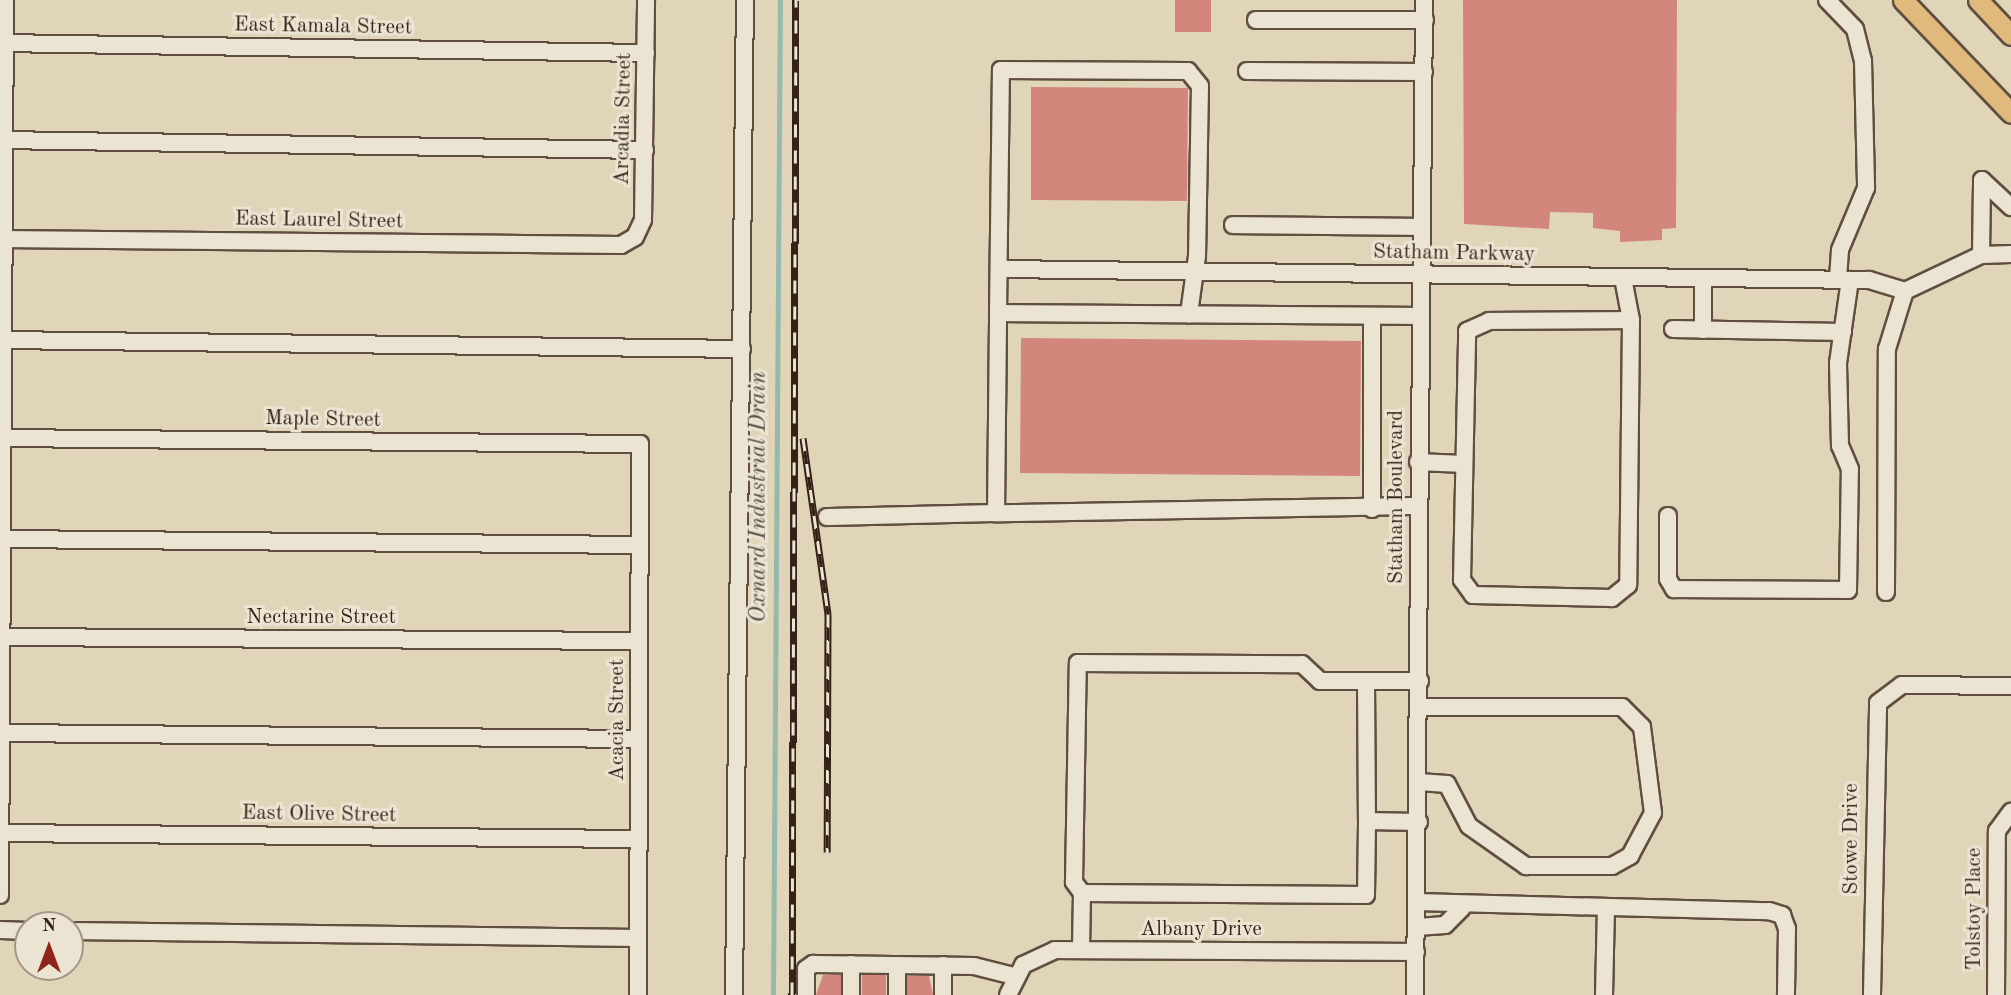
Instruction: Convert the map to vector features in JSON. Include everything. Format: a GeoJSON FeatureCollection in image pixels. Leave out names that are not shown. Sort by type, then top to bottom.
{"type":"FeatureCollection","features":[{"type":"Feature","properties":{"kind":"main road"},"geometry":{"type":"LineString","coordinates":[[1903,0],[2011,113]]}},
{"type":"Feature","properties":{"kind":"main road"},"geometry":{"type":"LineString","coordinates":[[1978,0],[2011,35]]}},
{"type":"Feature","properties":{"kind":"street"},"geometry":{"type":"LineString","coordinates":[[0,895],[4,539],[2,43],[5,0]]}},
{"type":"Feature","properties":{"kind":"street","name":"Arcadia Street"},"geometry":{"type":"LineString","coordinates":[[635,237],[643,220],[646,0]]}},
{"type":"Feature","properties":{"kind":"street"},"geometry":{"type":"LineString","coordinates":[[734,995],[745,0]]}},
{"type":"Feature","properties":{"kind":"street","name":"Statham Boulevard"},"geometry":{"type":"LineString","coordinates":[[1415,995],[1420,707],[1418,275],[1424,0]]}},
{"type":"Feature","properties":{"kind":"street"},"geometry":{"type":"LineString","coordinates":[[1668,516],[1668,579],[1674,589],[1848,590],[1850,469],[1840,446],[1839,391],[1844,280],[1840,250],[1866,188],[1863,61],[1855,29],[1827,0]]}},
{"type":"Feature","properties":{"kind":"street"},"geometry":{"type":"LineString","coordinates":[[1256,20],[1424,20]]}},
{"type":"Feature","properties":{"kind":"street","name":"East Kamala Street"},"geometry":{"type":"LineString","coordinates":[[2,43],[646,53]]}},
{"type":"Feature","properties":{"kind":"street"},"geometry":{"type":"LineString","coordinates":[[996,513],[1001,70],[1188,71],[1200,86],[1194,271],[1189,314]]}},
{"type":"Feature","properties":{"kind":"street"},"geometry":{"type":"LineString","coordinates":[[1247,71],[1424,72]]}},
{"type":"Feature","properties":{"kind":"street"},"geometry":{"type":"LineString","coordinates":[[2,140],[645,150]]}},
{"type":"Feature","properties":{"kind":"street"},"geometry":{"type":"LineString","coordinates":[[1980,255],[1982,180],[2011,207]]}},
{"type":"Feature","properties":{"kind":"street"},"geometry":{"type":"LineString","coordinates":[[1233,225],[1420,227]]}},
{"type":"Feature","properties":{"kind":"street","name":"East Laurel Street"},"geometry":{"type":"LineString","coordinates":[[4,239],[621,245],[635,237]]}},
{"type":"Feature","properties":{"kind":"street"},"geometry":{"type":"LineString","coordinates":[[1886,593],[1887,349],[1905,291],[1980,255],[2011,254]]}},
{"type":"Feature","properties":{"kind":"street","name":"Statham Parkway"},"geometry":{"type":"LineString","coordinates":[[1000,269],[1844,280],[1905,291]]}},
{"type":"Feature","properties":{"kind":"street"},"geometry":{"type":"LineString","coordinates":[[1623,278],[1631,320],[1630,576],[1621,594],[1482,598],[1467,591],[1462,580],[1465,338],[1472,324],[1631,320]]}},
{"type":"Feature","properties":{"kind":"street"},"geometry":{"type":"LineString","coordinates":[[1703,278],[1703,330]]}},
{"type":"Feature","properties":{"kind":"street"},"geometry":{"type":"LineString","coordinates":[[998,313],[1419,316]]}},
{"type":"Feature","properties":{"kind":"street"},"geometry":{"type":"LineString","coordinates":[[1372,316],[1372,509]]}},
{"type":"Feature","properties":{"kind":"street"},"geometry":{"type":"LineString","coordinates":[[1673,329],[1843,332]]}},
{"type":"Feature","properties":{"kind":"street"},"geometry":{"type":"LineString","coordinates":[[3,347],[741,349]]}},
{"type":"Feature","properties":{"kind":"street","name":"Maple Street"},"geometry":{"type":"LineString","coordinates":[[2,438],[640,444]]}},
{"type":"Feature","properties":{"kind":"street","name":"Acacia Street"},"geometry":{"type":"LineString","coordinates":[[638,995],[640,444]]}},
{"type":"Feature","properties":{"kind":"street"},"geometry":{"type":"LineString","coordinates":[[1418,462],[1463,464]]}},
{"type":"Feature","properties":{"kind":"street"},"geometry":{"type":"LineString","coordinates":[[827,517],[1372,509],[1418,506]]}},
{"type":"Feature","properties":{"kind":"street"},"geometry":{"type":"LineString","coordinates":[[4,539],[639,545]]}},
{"type":"Feature","properties":{"kind":"street","name":"Nectarine Street"},"geometry":{"type":"LineString","coordinates":[[2,630],[639,641]]}},
{"type":"Feature","properties":{"kind":"street"},"geometry":{"type":"LineString","coordinates":[[1081,950],[1082,894],[1073,882],[1078,663],[1302,664],[1320,681],[1420,681]]}},
{"type":"Feature","properties":{"kind":"street"},"geometry":{"type":"LineString","coordinates":[[1082,894],[1366,895],[1366,682]]}},
{"type":"Feature","properties":{"kind":"street","name":"Stowe Drive"},"geometry":{"type":"LineString","coordinates":[[1872,995],[1874,747],[1878,702],[1890,688],[2011,686]]}},
{"type":"Feature","properties":{"kind":"street"},"geometry":{"type":"LineString","coordinates":[[1419,782],[1447,784],[1469,826],[1526,866],[1612,866],[1630,856],[1653,813],[1642,727],[1622,707],[1420,707]]}},
{"type":"Feature","properties":{"kind":"street"},"geometry":{"type":"LineString","coordinates":[[3,733],[639,739]]}},
{"type":"Feature","properties":{"kind":"street","name":"Tolstoy Place"},"geometry":{"type":"LineString","coordinates":[[1996,995],[2006,818]]}},
{"type":"Feature","properties":{"kind":"street"},"geometry":{"type":"LineString","coordinates":[[1367,821],[1419,821]]}},
{"type":"Feature","properties":{"kind":"street","name":"East Olive Street"},"geometry":{"type":"LineString","coordinates":[[1,832],[639,839]]}},
{"type":"Feature","properties":{"kind":"street"},"geometry":{"type":"LineString","coordinates":[[1418,902],[1462,908],[1606,909],[1782,915],[1786,995]]}},
{"type":"Feature","properties":{"kind":"street"},"geometry":{"type":"LineString","coordinates":[[1417,927],[1446,925],[1462,908]]}},
{"type":"Feature","properties":{"kind":"street"},"geometry":{"type":"LineString","coordinates":[[1604,995],[1606,909]]}},
{"type":"Feature","properties":{"kind":"street"},"geometry":{"type":"LineString","coordinates":[[84,931],[638,938]]}},
{"type":"Feature","properties":{"kind":"street","name":"Albany Drive"},"geometry":{"type":"LineString","coordinates":[[1014,976],[1034,956],[1081,950],[1416,952]]}},
{"type":"Feature","properties":{"kind":"street"},"geometry":{"type":"LineString","coordinates":[[806,995],[808,965],[851,964],[943,965],[1014,976],[1007,995]]}},
{"type":"Feature","properties":{"kind":"street"},"geometry":{"type":"LineString","coordinates":[[851,964],[851,995]]}},
{"type":"Feature","properties":{"kind":"street"},"geometry":{"type":"LineString","coordinates":[[897,965],[897,995]]}},
{"type":"Feature","properties":{"kind":"street"},"geometry":{"type":"LineString","coordinates":[[943,965],[943,995]]}},
{"type":"Feature","properties":{"kind":"building"},"geometry":{"type":"Polygon","coordinates":[[[1175,0],[1211,0],[1211,32],[1175,32],[1175,0]]]}},
{"type":"Feature","properties":{"kind":"building"},"geometry":{"type":"Polygon","coordinates":[[[1463,0],[1677,0],[1676,228],[1662,229],[1662,240],[1620,242],[1620,231],[1593,228],[1593,213],[1550,212],[1549,229],[1464,224],[1463,0]]]}},
{"type":"Feature","properties":{"kind":"building"},"geometry":{"type":"Polygon","coordinates":[[[1031,87],[1188,88],[1187,201],[1031,200],[1031,87]]]}},
{"type":"Feature","properties":{"kind":"building"},"geometry":{"type":"Polygon","coordinates":[[[1021,338],[1361,341],[1360,476],[1020,473],[1021,338]]]}},
{"type":"Feature","properties":{"kind":"building"},"geometry":{"type":"Polygon","coordinates":[[[823,975],[841,975],[841,995],[816,995],[823,975]]]}},
{"type":"Feature","properties":{"kind":"building"},"geometry":{"type":"Polygon","coordinates":[[[862,975],[886,975],[886,995],[862,995],[862,975]]]}},
{"type":"Feature","properties":{"kind":"building"},"geometry":{"type":"Polygon","coordinates":[[[907,976],[929,976],[933,995],[907,995],[907,976]]]}},
{"type":"Feature","properties":{"kind":"waterway","name":"Oxnard Industrial Drain"},"geometry":{"type":"LineString","coordinates":[[773,995],[780,0]]}},
{"type":"Feature","properties":{"kind":"railway"},"geometry":{"type":"LineString","coordinates":[[792,995],[796,0]]}},
{"type":"Feature","properties":{"kind":"railway"},"geometry":{"type":"LineString","coordinates":[[803,438],[828,614],[827,852]]}}]}
